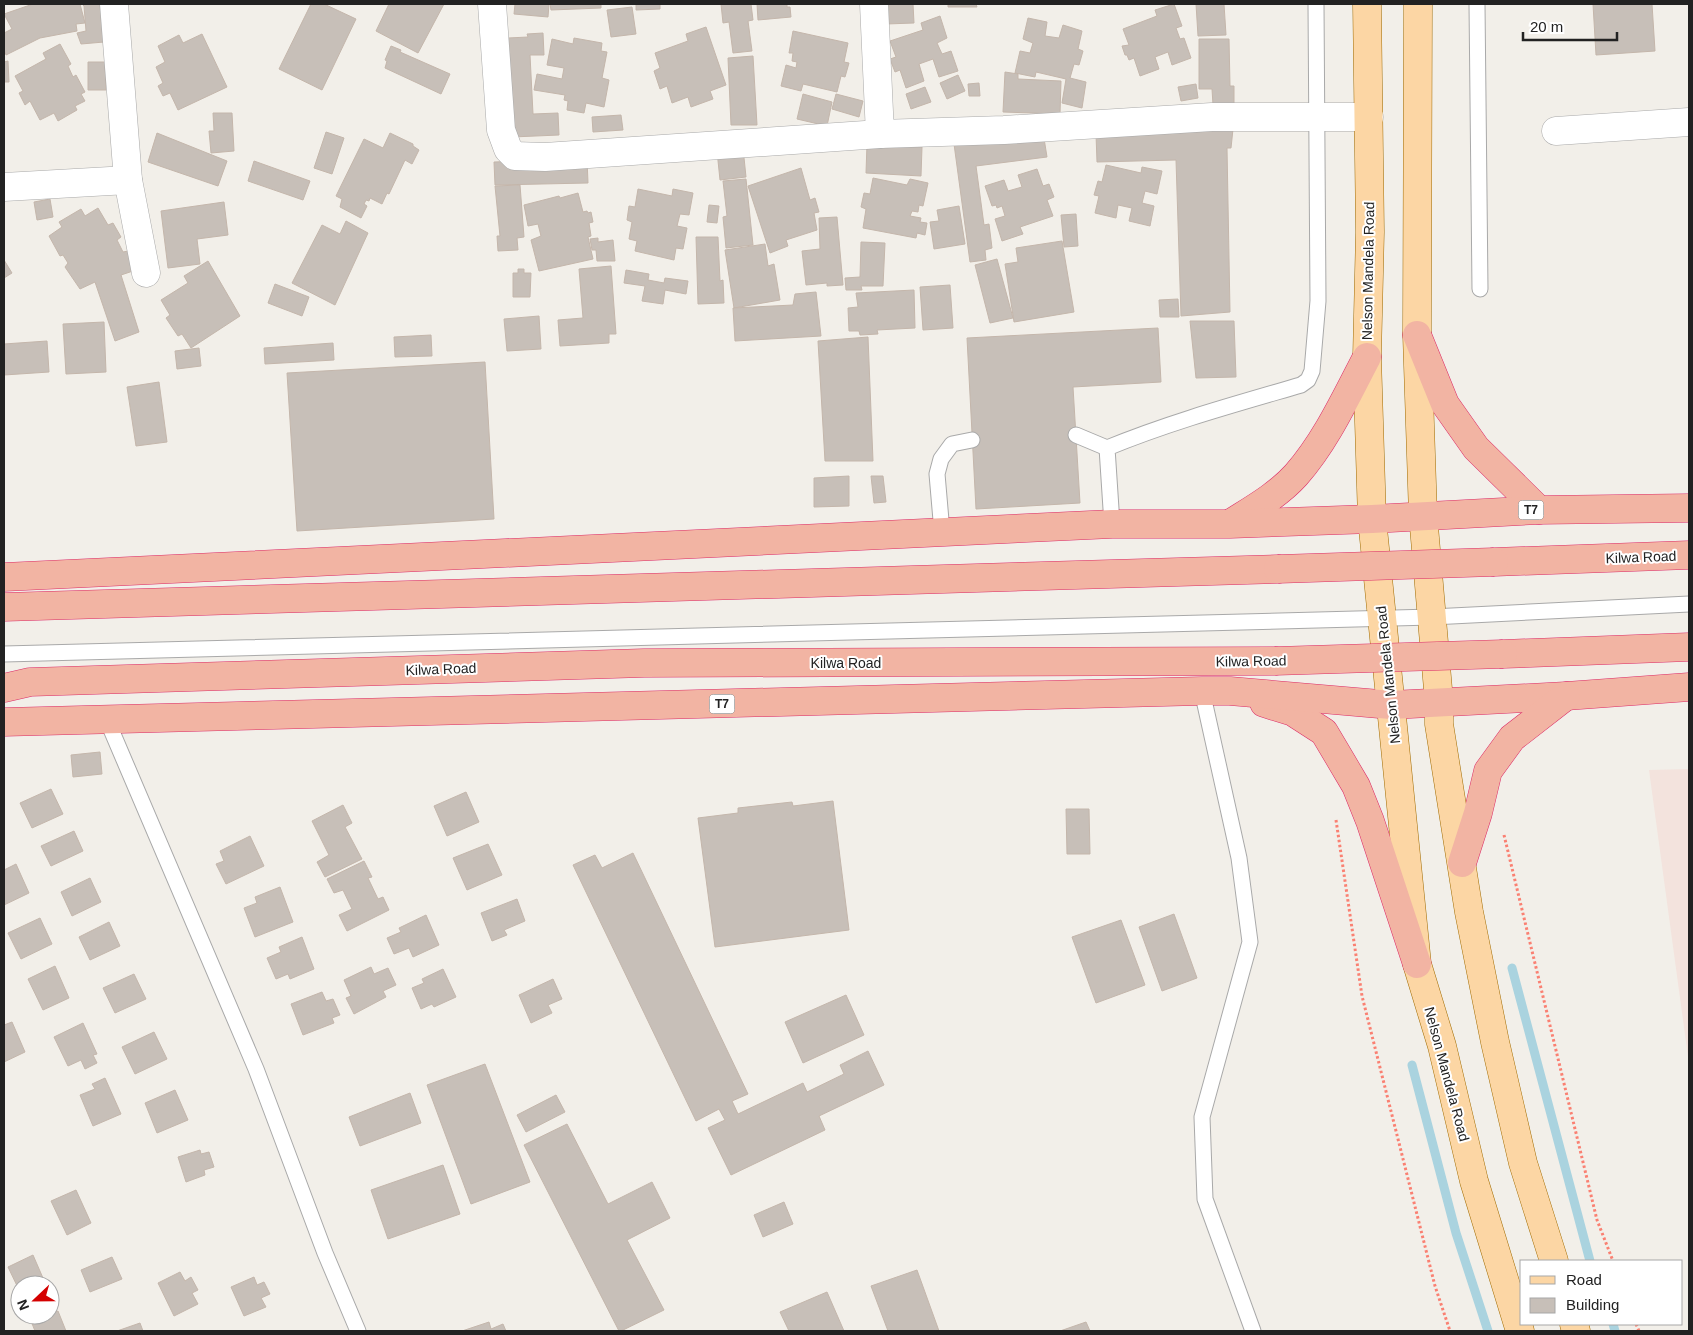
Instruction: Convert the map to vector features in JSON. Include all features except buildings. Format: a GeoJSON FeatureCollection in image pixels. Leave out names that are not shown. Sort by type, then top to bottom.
{"type":"FeatureCollection","features":[{"type":"Feature","properties":{"kind":"highway"},"geometry":{"type":"LineString","coordinates":[[1417,336],[1445,404],[1476,448],[1539,510]]}},
{"type":"Feature","properties":{"kind":"highway"},"geometry":{"type":"LineString","coordinates":[[1230,524],[1263,503],[1295,476],[1324,437],[1367,357]]}},
{"type":"Feature","properties":{"kind":"highway","name":"T7"},"geometry":{"type":"LineString","coordinates":[[4,577],[1112,524],[1230,524],[1539,510],[1689,508]]}},
{"type":"Feature","properties":{"kind":"highway","name":"Kilwa Road"},"geometry":{"type":"LineString","coordinates":[[4,607],[372,594],[1092,576],[1689,555]]}},
{"type":"Feature","properties":{"kind":"highway","name":"Kilwa Road"},"geometry":{"type":"LineString","coordinates":[[4,688],[30,682],[644,663],[1275,661],[1689,647]]}},
{"type":"Feature","properties":{"kind":"highway","name":"T7"},"geometry":{"type":"LineString","coordinates":[[4,722],[1202,691],[1230,691],[1391,705],[1439,701],[1566,696],[1689,686]]}},
{"type":"Feature","properties":{"kind":"highway"},"geometry":{"type":"LineString","coordinates":[[1230,691],[1293,712],[1324,732],[1356,786],[1370,822],[1417,964]]}},
{"type":"Feature","properties":{"kind":"highway"},"geometry":{"type":"LineString","coordinates":[[1462,863],[1478,813],[1488,771],[1512,738],[1566,696]]}},
{"type":"Feature","properties":{"kind":"main road","name":"Nelson Mandela Road"},"geometry":{"type":"LineString","coordinates":[[1367,4],[1370,232],[1367,357],[1372,519],[1417,964],[1442,1046],[1474,1181],[1520,1331]]}},
{"type":"Feature","properties":{"kind":"main road"},"geometry":{"type":"LineString","coordinates":[[1418,4],[1417,336],[1423,515],[1439,701],[1439,724],[1469,912],[1495,1042],[1523,1164],[1554,1260]]}},
{"type":"Feature","properties":{"kind":"street"},"geometry":{"type":"LineString","coordinates":[[114,4],[128,180],[146,273]]}},
{"type":"Feature","properties":{"kind":"street"},"geometry":{"type":"LineString","coordinates":[[492,4],[501,130],[508,149],[515,156],[545,157],[880,134],[1004,130],[1212,117],[1369,117]]}},
{"type":"Feature","properties":{"kind":"street"},"geometry":{"type":"LineString","coordinates":[[874,4],[880,134]]}},
{"type":"Feature","properties":{"kind":"street"},"geometry":{"type":"LineString","coordinates":[[1556,131],[1689,122]]}},
{"type":"Feature","properties":{"kind":"street"},"geometry":{"type":"LineString","coordinates":[[4,187],[128,180]]}},
{"type":"Feature","properties":{"kind":"lane"},"geometry":{"type":"LineString","coordinates":[[1076,435],[1107,448],[1188,418],[1301,385],[1308,380],[1312,371],[1318,302],[1316,4]]}},
{"type":"Feature","properties":{"kind":"lane"},"geometry":{"type":"LineString","coordinates":[[1477,4],[1480,289]]}},
{"type":"Feature","properties":{"kind":"lane"},"geometry":{"type":"LineString","coordinates":[[942,532],[937,474],[941,459],[952,444],[972,440]]}},
{"type":"Feature","properties":{"kind":"lane"},"geometry":{"type":"LineString","coordinates":[[1107,448],[1112,524]]}},
{"type":"Feature","properties":{"kind":"lane"},"geometry":{"type":"LineString","coordinates":[[4,654],[1432,616],[1689,604]]}},
{"type":"Feature","properties":{"kind":"lane"},"geometry":{"type":"LineString","coordinates":[[1202,691],[1239,858],[1250,942],[1202,1117],[1205,1198],[1253,1331]]}},
{"type":"Feature","properties":{"kind":"lane"},"geometry":{"type":"LineString","coordinates":[[107,720],[256,1069],[325,1253],[358,1331]]}},
{"type":"Feature","properties":{"kind":"path"},"geometry":{"type":"LineString","coordinates":[[1335,816],[1362,996],[1435,1286],[1450,1331]]}},
{"type":"Feature","properties":{"kind":"path"},"geometry":{"type":"LineString","coordinates":[[1502,826],[1597,1220],[1613,1260]]}},
{"type":"Feature","properties":{"kind":"shaded area"},"geometry":{"type":"Polygon","coordinates":[[[1689,769],[1689,1064],[1649,770],[1689,769]]]}},
{"type":"Feature","properties":{"kind":"waterway"},"geometry":{"type":"LineString","coordinates":[[1512,968],[1590,1260]]}},
{"type":"Feature","properties":{"kind":"waterway"},"geometry":{"type":"LineString","coordinates":[[1412,1065],[1456,1233],[1488,1331]]}},
{"type":"Feature","properties":{"kind":"waterway"},"geometry":{"type":"LineString","coordinates":[[1613,1325],[1615,1331]]}}]}
